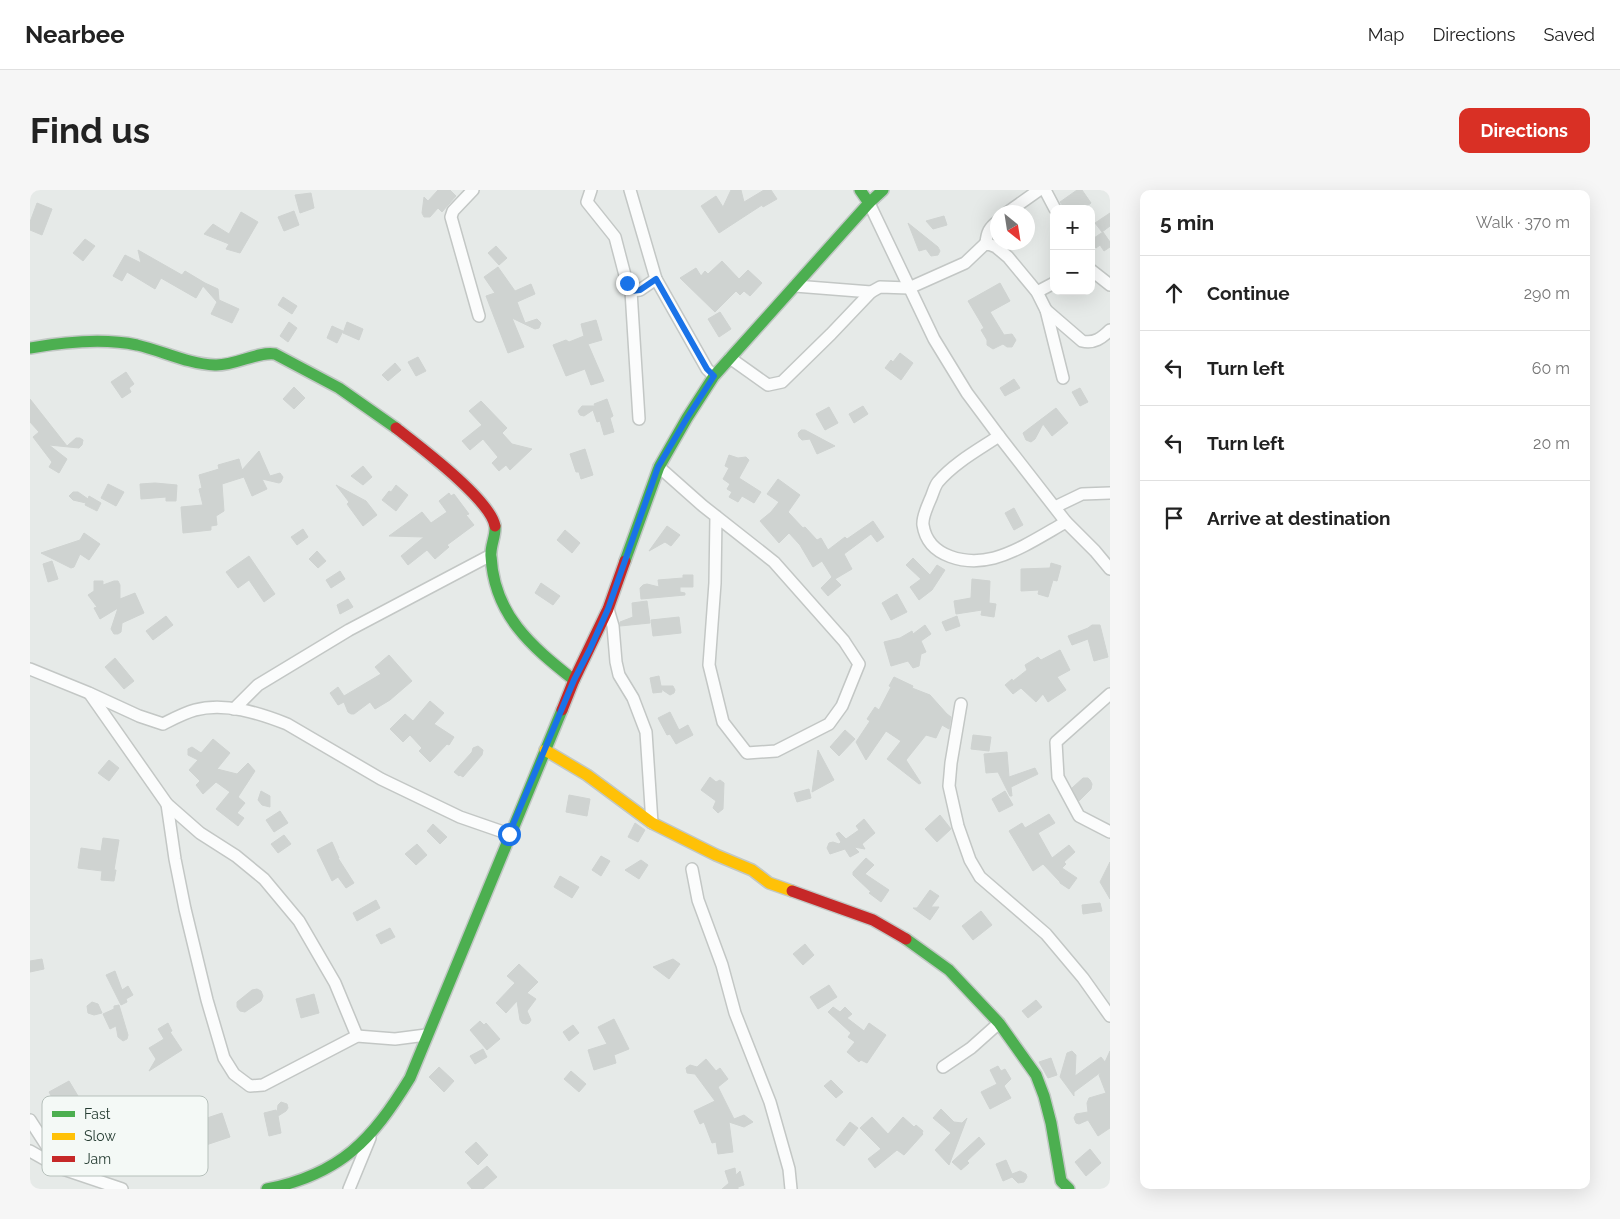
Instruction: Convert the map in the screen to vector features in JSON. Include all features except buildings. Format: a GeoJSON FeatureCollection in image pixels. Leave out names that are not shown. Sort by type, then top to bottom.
{"type":"FeatureCollection","features":[{"type":"Feature","properties":{"kind":"street"},"geometry":{"type":"LineString","coordinates":[[473,190],[451,217],[479,316]]}},
{"type":"Feature","properties":{"kind":"street"},"geometry":{"type":"LineString","coordinates":[[591,190],[587,202],[615,237],[627,283],[631,291],[639,418]]}},
{"type":"Feature","properties":{"kind":"street"},"geometry":{"type":"LineString","coordinates":[[630,190],[656,279],[707,369],[714,376]]}},
{"type":"Feature","properties":{"kind":"street"},"geometry":{"type":"LineString","coordinates":[[860,190],[934,339],[968,393],[1066,522],[1110,569]]}},
{"type":"Feature","properties":{"kind":"street"},"geometry":{"type":"LineString","coordinates":[[267,1189],[283,1186],[318,1174],[345,1158],[373,1132],[386,1116],[410,1078],[426,1035],[574,680],[608,609],[658,467],[714,376],[868,203],[883,190]]}},
{"type":"Feature","properties":{"kind":"street"},"geometry":{"type":"LineString","coordinates":[[1018,205],[1039,190]]}},
{"type":"Feature","properties":{"kind":"street"},"geometry":{"type":"LineString","coordinates":[[1045,190],[1053,205]]}},
{"type":"Feature","properties":{"kind":"street"},"geometry":{"type":"LineString","coordinates":[[730,358],[768,385],[782,382],[871,292],[880,287],[909,288],[965,263],[986,244],[990,227]]}},
{"type":"Feature","properties":{"kind":"street"},"geometry":{"type":"LineString","coordinates":[[986,244],[996,247],[1008,257],[1037,292],[1046,310],[1063,378]]}},
{"type":"Feature","properties":{"kind":"street"},"geometry":{"type":"LineString","coordinates":[[1095,273],[1110,285]]}},
{"type":"Feature","properties":{"kind":"street"},"geometry":{"type":"LineString","coordinates":[[631,291],[640,290],[656,279]]}},
{"type":"Feature","properties":{"kind":"street"},"geometry":{"type":"LineString","coordinates":[[1037,292],[1050,285]]}},
{"type":"Feature","properties":{"kind":"street"},"geometry":{"type":"LineString","coordinates":[[795,286],[871,292]]}},
{"type":"Feature","properties":{"kind":"street"},"geometry":{"type":"LineString","coordinates":[[1046,310],[1082,341],[1089,343],[1095,341],[1110,330]]}},
{"type":"Feature","properties":{"kind":"street"},"geometry":{"type":"LineString","coordinates":[[30,348],[105,342],[135,344],[182,359],[217,365],[245,360],[266,353],[275,354],[318,375],[353,397],[412,439],[474,494],[492,517],[496,534],[491,554],[501,605],[516,627],[542,654],[574,680]]}},
{"type":"Feature","properties":{"kind":"street"},"geometry":{"type":"LineString","coordinates":[[999,436],[958,463],[937,483],[923,524],[934,549],[947,556],[980,560],[995,558],[1066,522]]}},
{"type":"Feature","properties":{"kind":"street"},"geometry":{"type":"LineString","coordinates":[[658,467],[774,562],[844,641],[859,664],[842,706],[829,724],[776,751],[747,753],[722,722],[708,664],[715,583],[716,516]]}},
{"type":"Feature","properties":{"kind":"street"},"geometry":{"type":"LineString","coordinates":[[1054,507],[1082,494],[1110,493]]}},
{"type":"Feature","properties":{"kind":"street"},"geometry":{"type":"LineString","coordinates":[[234,709],[258,685],[349,630],[491,554]]}},
{"type":"Feature","properties":{"kind":"street"},"geometry":{"type":"LineString","coordinates":[[608,609],[619,675],[633,698],[646,732],[652,823]]}},
{"type":"Feature","properties":{"kind":"street"},"geometry":{"type":"LineString","coordinates":[[30,669],[139,716],[163,724],[195,710],[213,707],[234,709],[270,717],[286,724],[381,779],[460,817],[509,834]]}},
{"type":"Feature","properties":{"kind":"street"},"geometry":{"type":"LineString","coordinates":[[89,693],[167,804],[200,833],[236,856],[264,879],[299,921],[332,977],[357,1036]]}},
{"type":"Feature","properties":{"kind":"street"},"geometry":{"type":"LineString","coordinates":[[1110,694],[1056,742],[1058,777],[1078,816],[1110,832]]}},
{"type":"Feature","properties":{"kind":"street"},"geometry":{"type":"LineString","coordinates":[[961,704],[949,786],[958,826],[970,860],[980,877],[1046,934],[1083,978],[1110,1016]]}},
{"type":"Feature","properties":{"kind":"street"},"geometry":{"type":"LineString","coordinates":[[545,750],[587,775],[652,823],[716,855],[752,870],[769,883],[873,920],[901,935],[949,970],[999,1023],[1036,1075],[1051,1123],[1061,1181],[1069,1189]]}},
{"type":"Feature","properties":{"kind":"street"},"geometry":{"type":"LineString","coordinates":[[167,804],[174,859],[207,1000],[224,1058],[234,1074],[250,1086],[263,1086],[357,1036],[394,1039],[426,1035]]}},
{"type":"Feature","properties":{"kind":"street"},"geometry":{"type":"LineString","coordinates":[[692,869],[698,900],[722,965],[736,1013],[770,1102],[789,1169],[791,1189]]}},
{"type":"Feature","properties":{"kind":"street"},"geometry":{"type":"LineString","coordinates":[[943,1067],[970,1048],[999,1023]]}},
{"type":"Feature","properties":{"kind":"street"},"geometry":{"type":"LineString","coordinates":[[30,1120],[42,1139]]}},
{"type":"Feature","properties":{"kind":"street"},"geometry":{"type":"LineString","coordinates":[[349,1189],[373,1132]]}},
{"type":"Feature","properties":{"kind":"street"},"geometry":{"type":"LineString","coordinates":[[30,1151],[42,1158]]}},
{"type":"Feature","properties":{"kind":"street"},"geometry":{"type":"LineString","coordinates":[[84,1176],[122,1189]]}},
{"type":"Feature","properties":{"kind":"traffic: fast"},"geometry":{"type":"LineString","coordinates":[[860,190],[869,203]]}},
{"type":"Feature","properties":{"kind":"traffic: fast"},"geometry":{"type":"LineString","coordinates":[[625,561],[659,467],[714,376],[869,203],[883,190]]}},
{"type":"Feature","properties":{"kind":"traffic: fast"},"geometry":{"type":"LineString","coordinates":[[30,348],[84,342],[124,343],[195,362],[215,365],[223,365],[261,355],[275,354],[339,388],[396,428]]}},
{"type":"Feature","properties":{"kind":"traffic: fast"},"geometry":{"type":"LineString","coordinates":[[495,526],[491,552],[494,577],[499,595],[507,612],[543,655],[574,680]]}},
{"type":"Feature","properties":{"kind":"traffic: fast"},"geometry":{"type":"LineString","coordinates":[[267,1189],[315,1174],[335,1164],[352,1151],[382,1119],[410,1078],[562,710]]}},
{"type":"Feature","properties":{"kind":"traffic: fast"},"geometry":{"type":"LineString","coordinates":[[906,939],[949,970],[999,1023],[1036,1075],[1051,1123],[1061,1181],[1069,1189]]}},
{"type":"Feature","properties":{"kind":"traffic: slow"},"geometry":{"type":"LineString","coordinates":[[545,750],[587,775],[652,823],[716,855],[752,870],[769,883],[792,891]]}},
{"type":"Feature","properties":{"kind":"traffic: jam"},"geometry":{"type":"LineString","coordinates":[[396,428],[468,488],[481,502],[495,526]]}},
{"type":"Feature","properties":{"kind":"traffic: jam"},"geometry":{"type":"LineString","coordinates":[[562,710],[574,680],[608,609],[625,561]]}},
{"type":"Feature","properties":{"kind":"traffic: jam"},"geometry":{"type":"LineString","coordinates":[[792,891],[873,920],[906,939]]}},
{"type":"Feature","properties":{"kind":"route"},"geometry":{"type":"LineString","coordinates":[[509,834],[574,680],[608,609],[654,484],[658,467],[714,376],[707,369],[656,279],[640,290],[631,291],[627,283]]}}]}
